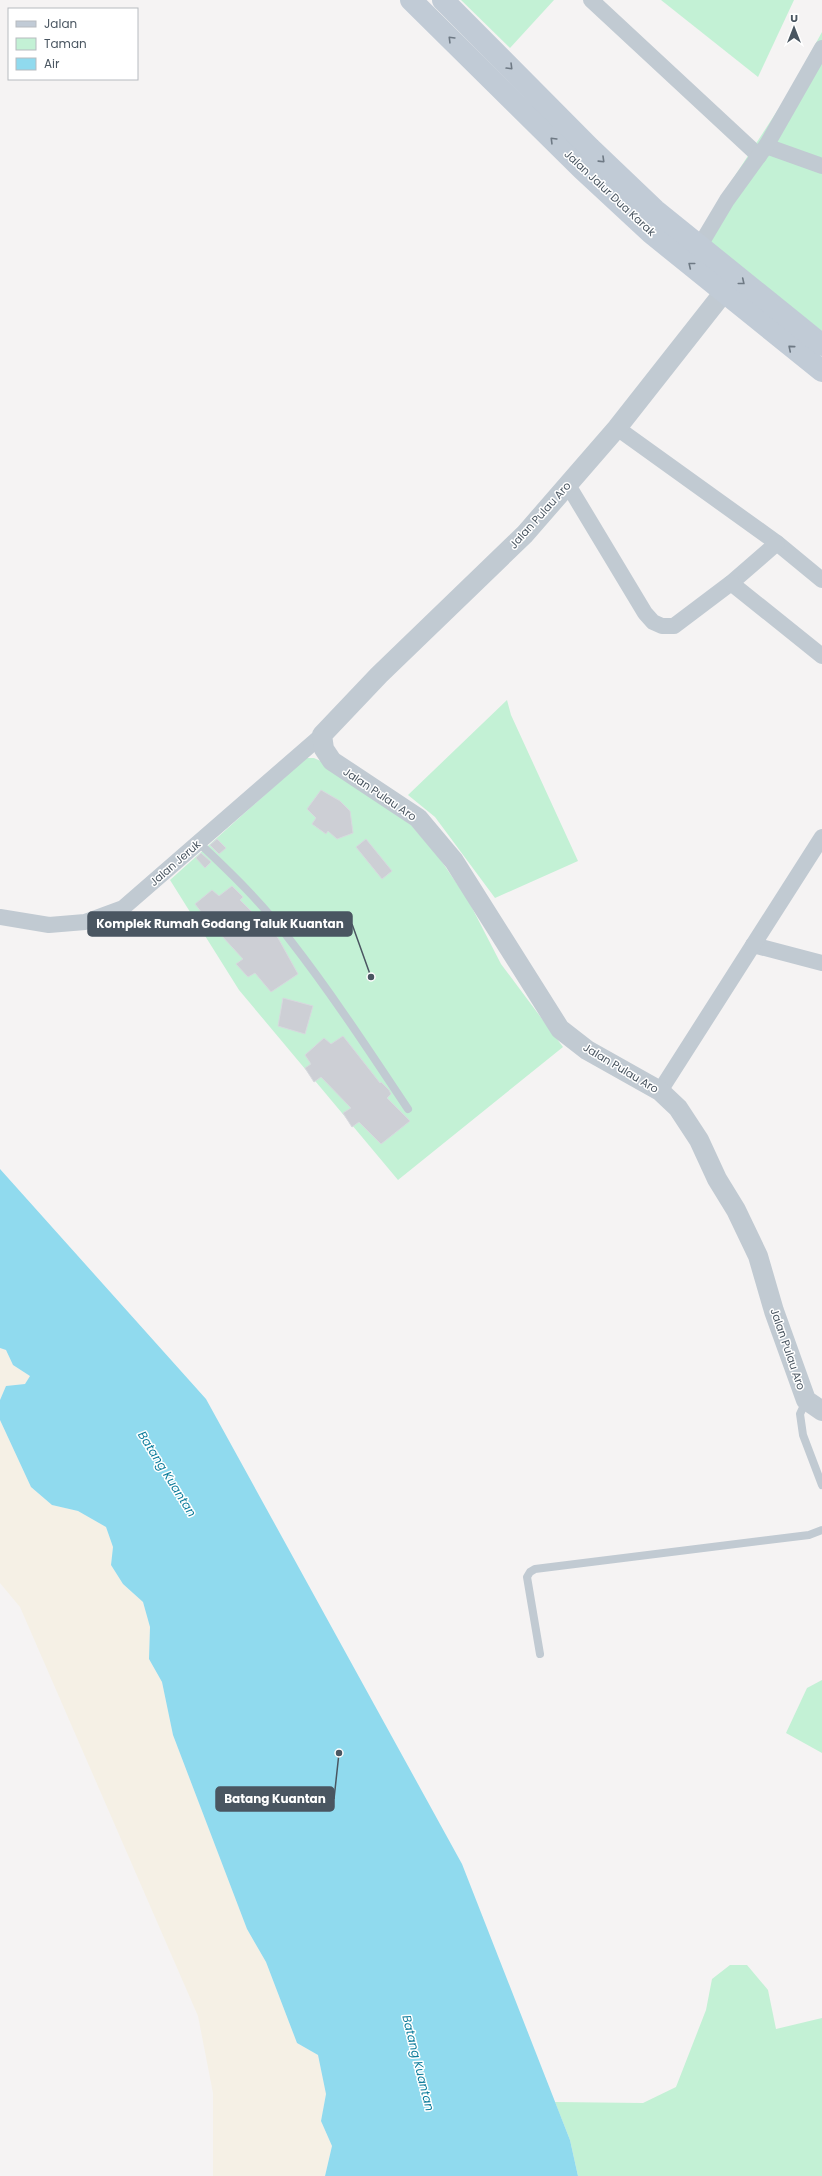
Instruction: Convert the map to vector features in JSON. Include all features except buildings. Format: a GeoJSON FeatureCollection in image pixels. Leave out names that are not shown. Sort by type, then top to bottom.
{"type":"FeatureCollection","features":[{"type":"Feature","properties":{"kind":"main road","name":"Jalan Jalur Dua Karak"},"geometry":{"type":"LineString","coordinates":[[411,0],[645,228],[822,371]]}},
{"type":"Feature","properties":{"kind":"main road","name":"Jalan Jalur Dua Karak"},"geometry":{"type":"LineString","coordinates":[[444,0],[644,200],[699,247],[822,345]]}},
{"type":"Feature","properties":{"kind":"main road"},"geometry":{"type":"LineString","coordinates":[[474,62],[491,47]]}},
{"type":"Feature","properties":{"kind":"street"},"geometry":{"type":"LineString","coordinates":[[591,0],[762,151],[822,166]]}},
{"type":"Feature","properties":{"kind":"street"},"geometry":{"type":"LineString","coordinates":[[699,247],[727,200],[762,151],[822,48]]}},
{"type":"Feature","properties":{"kind":"street","name":"Jalan Pulau Aro"},"geometry":{"type":"LineString","coordinates":[[724,292],[617,428],[525,534],[379,675],[322,735],[324,750],[332,761],[418,818],[454,861],[560,1029],[587,1050],[660,1091],[678,1108],[699,1140],[717,1179],[736,1210],[755,1250],[806,1400],[822,1411]]}},
{"type":"Feature","properties":{"kind":"street"},"geometry":{"type":"LineString","coordinates":[[617,428],[777,543],[822,580]]}},
{"type":"Feature","properties":{"kind":"street"},"geometry":{"type":"LineString","coordinates":[[568,485],[646,613],[653,622],[662,626],[674,626],[730,583],[777,543]]}},
{"type":"Feature","properties":{"kind":"street"},"geometry":{"type":"LineString","coordinates":[[730,583],[822,656]]}},
{"type":"Feature","properties":{"kind":"street","name":"Jalan Jeruk"},"geometry":{"type":"LineString","coordinates":[[0,917],[49,924],[85,922],[123,908],[322,735]]}},
{"type":"Feature","properties":{"kind":"street"},"geometry":{"type":"LineString","coordinates":[[660,1091],[822,837]]}},
{"type":"Feature","properties":{"kind":"street"},"geometry":{"type":"LineString","coordinates":[[753,945],[822,963]]}},
{"type":"Feature","properties":{"kind":"lane"},"geometry":{"type":"LineString","coordinates":[[199,843],[239,881],[289,938],[321,980],[408,1109]]}},
{"type":"Feature","properties":{"kind":"lane"},"geometry":{"type":"LineString","coordinates":[[806,1400],[800,1414],[802,1435],[822,1485]]}},
{"type":"Feature","properties":{"kind":"lane"},"geometry":{"type":"LineString","coordinates":[[540,1654],[527,1578],[530,1572],[535,1569],[810,1535],[822,1530]]}},
{"type":"Feature","properties":{"kind":"green space"},"geometry":{"type":"Polygon","coordinates":[[[461,0],[554,0],[510,48],[461,0]]]}},
{"type":"Feature","properties":{"kind":"green space"},"geometry":{"type":"Polygon","coordinates":[[[661,0],[794,0],[758,77],[661,0]]]}},
{"type":"Feature","properties":{"kind":"green space"},"geometry":{"type":"Polygon","coordinates":[[[822,32],[822,331],[700,237],[723,194],[785,99],[822,32]]]}},
{"type":"Feature","properties":{"kind":"green space"},"geometry":{"type":"Polygon","coordinates":[[[507,700],[511,715],[578,861],[495,898],[435,817],[408,795],[507,700]]]}},
{"type":"Feature","properties":{"kind":"green space"},"geometry":{"type":"Polygon","coordinates":[[[306,758],[314,758],[325,763],[411,825],[438,856],[468,900],[501,964],[563,1047],[398,1180],[239,990],[170,880],[306,758]]]}},
{"type":"Feature","properties":{"kind":"green space"},"geometry":{"type":"Polygon","coordinates":[[[822,1680],[822,1753],[786,1733],[807,1688],[822,1680]]]}},
{"type":"Feature","properties":{"kind":"green space"},"geometry":{"type":"Polygon","coordinates":[[[730,1965],[747,1965],[768,1990],[776,2029],[822,2018],[822,2176],[578,2176],[570,2140],[555,2102],[643,2103],[676,2087],[706,2010],[712,1979],[730,1965]]]}},
{"type":"Feature","properties":{"kind":"sand"},"geometry":{"type":"Polygon","coordinates":[[[0,1348],[6,1350],[13,1365],[30,1376],[25,1384],[6,1386],[0,1400],[0,1348]]]}},
{"type":"Feature","properties":{"kind":"sand"},"geometry":{"type":"Polygon","coordinates":[[[0,1420],[31,1487],[52,1505],[78,1511],[106,1527],[113,1547],[111,1565],[123,1584],[143,1602],[150,1627],[149,1659],[162,1682],[173,1735],[247,1929],[266,1962],[297,2043],[318,2055],[326,2094],[321,2121],[332,2146],[325,2176],[213,2176],[213,2093],[198,2016],[20,1607],[0,1583],[0,1420]]]}},
{"type":"Feature","properties":{"kind":"water"},"geometry":{"type":"Polygon","coordinates":[[[0,1169],[206,1399],[462,1864],[570,2140],[578,2176],[325,2176],[332,2146],[321,2121],[326,2094],[318,2055],[297,2043],[266,1962],[247,1929],[173,1735],[162,1682],[149,1659],[150,1627],[143,1602],[123,1584],[111,1565],[113,1547],[106,1527],[78,1511],[52,1505],[31,1487],[0,1420],[0,1400],[6,1386],[25,1384],[30,1376],[13,1365],[6,1350],[0,1348],[0,1169]]]}},
{"type":"Feature","properties":{"kind":"place","name":"Komplek Rumah Godang Taluk Kuantan"},"geometry":{"type":"Point","coordinates":[371,977]}},
{"type":"Feature","properties":{"kind":"place","name":"Batang Kuantan"},"geometry":{"type":"Point","coordinates":[339,1753]}}]}
